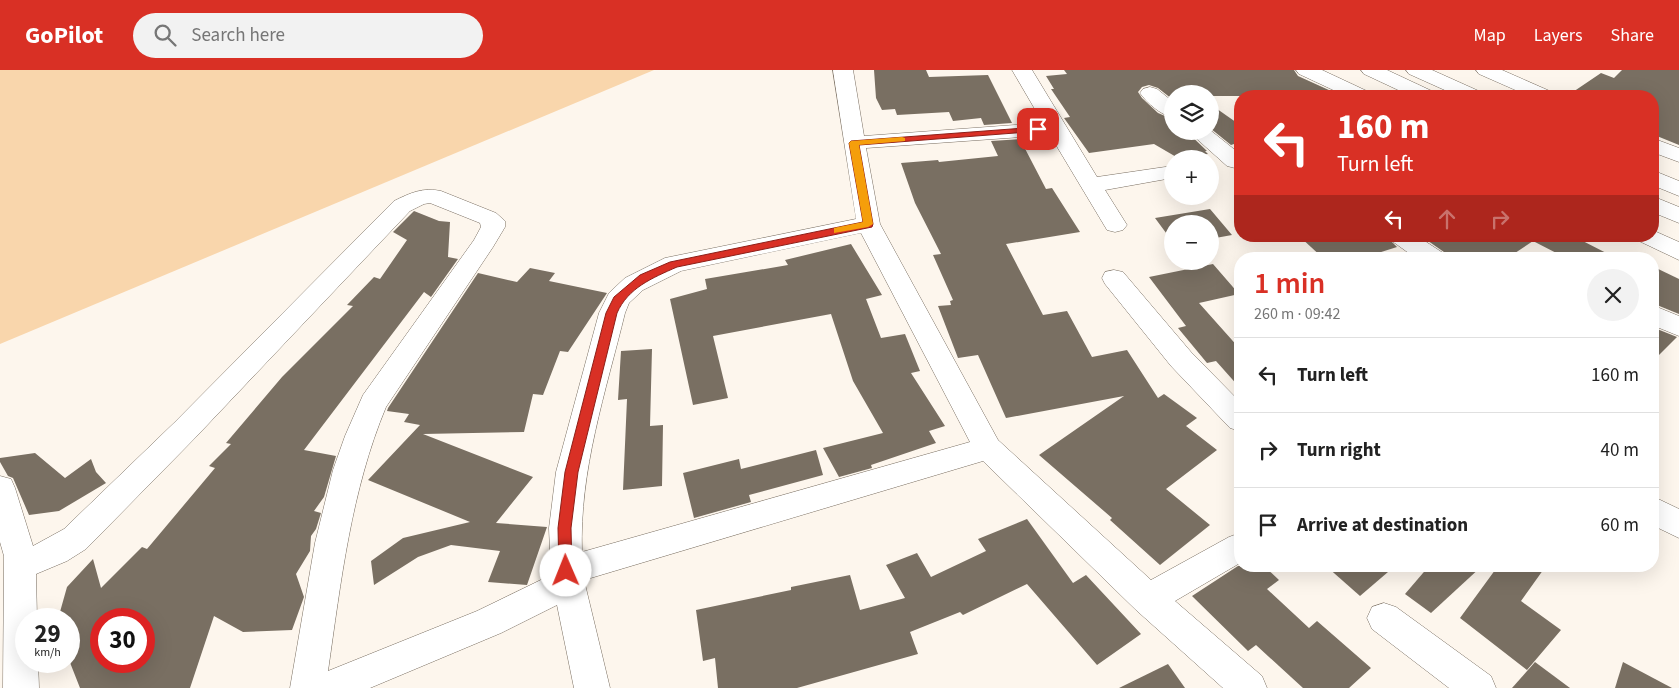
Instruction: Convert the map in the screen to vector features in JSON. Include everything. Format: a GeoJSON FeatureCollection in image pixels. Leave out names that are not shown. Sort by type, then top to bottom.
{"type":"FeatureCollection","features":[{"type":"Feature","properties":{"kind":"main road"},"geometry":{"type":"LineString","coordinates":[[843,70],[868,224],[988,448],[1148,599],[1249,688]]}},
{"type":"Feature","properties":{"kind":"main road"},"geometry":{"type":"LineString","coordinates":[[1022,70],[1115,225]]}},
{"type":"Feature","properties":{"kind":"main road"},"geometry":{"type":"LineString","coordinates":[[1306,70],[1349,90]]}},
{"type":"Feature","properties":{"kind":"main road"},"geometry":{"type":"LineString","coordinates":[[1372,70],[1414,90]]}},
{"type":"Feature","properties":{"kind":"main road"},"geometry":{"type":"LineString","coordinates":[[1416,70],[1461,90]]}},
{"type":"Feature","properties":{"kind":"main road"},"geometry":{"type":"LineString","coordinates":[[1486,70],[1531,90]]}},
{"type":"Feature","properties":{"kind":"main road"},"geometry":{"type":"LineString","coordinates":[[1150,93],[1164,104]]}},
{"type":"Feature","properties":{"kind":"main road"},"geometry":{"type":"LineString","coordinates":[[854,143],[1056,128]]}},
{"type":"Feature","properties":{"kind":"main road"},"geometry":{"type":"LineString","coordinates":[[1210,140],[1234,158]]}},
{"type":"Feature","properties":{"kind":"main road"},"geometry":{"type":"LineString","coordinates":[[1659,147],[1679,156]]}},
{"type":"Feature","properties":{"kind":"main road"},"geometry":{"type":"LineString","coordinates":[[1219,164],[1234,162]]}},
{"type":"Feature","properties":{"kind":"main road"},"geometry":{"type":"LineString","coordinates":[[1091,185],[1164,173]]}},
{"type":"Feature","properties":{"kind":"main road"},"geometry":{"type":"LineString","coordinates":[[1659,180],[1679,188]]}},
{"type":"Feature","properties":{"kind":"main road"},"geometry":{"type":"LineString","coordinates":[[13,562],[56,551],[75,539],[185,430],[402,206],[415,198],[433,196],[488,218],[492,221],[493,227],[485,242],[373,403],[364,422],[337,513],[308,688]]}},
{"type":"Feature","properties":{"kind":"main road"},"geometry":{"type":"LineString","coordinates":[[1659,206],[1679,216]]}},
{"type":"Feature","properties":{"kind":"main road"},"geometry":{"type":"LineString","coordinates":[[592,688],[567,577],[565,528],[572,472],[612,313],[618,299],[644,278],[674,264],[868,224]]}},
{"type":"Feature","properties":{"kind":"main road"},"geometry":{"type":"LineString","coordinates":[[1409,242],[1424,252]]}},
{"type":"Feature","properties":{"kind":"main road"},"geometry":{"type":"LineString","coordinates":[[1659,242],[1679,252]]}},
{"type":"Feature","properties":{"kind":"main road"},"geometry":{"type":"LineString","coordinates":[[1114,278],[1181,359],[1234,414]]}},
{"type":"Feature","properties":{"kind":"main road"},"geometry":{"type":"LineString","coordinates":[[1659,317],[1679,327]]}},
{"type":"Feature","properties":{"kind":"main road"},"geometry":{"type":"LineString","coordinates":[[328,688],[489,622],[567,577],[988,448]]}},
{"type":"Feature","properties":{"kind":"main road"},"geometry":{"type":"LineString","coordinates":[[0,488],[13,562],[21,688]]}},
{"type":"Feature","properties":{"kind":"main road"},"geometry":{"type":"LineString","coordinates":[[1659,513],[1679,525]]}},
{"type":"Feature","properties":{"kind":"main road"},"geometry":{"type":"LineString","coordinates":[[1148,599],[1234,550]]}},
{"type":"Feature","properties":{"kind":"main road"},"geometry":{"type":"LineString","coordinates":[[1384,618],[1478,688]]}},
{"type":"Feature","properties":{"kind":"shaded area"},"geometry":{"type":"Polygon","coordinates":[[[0,70],[654,70],[0,344],[0,70]]]}},
{"type":"Feature","properties":{"kind":"building"},"geometry":{"type":"Polygon","coordinates":[[[874,70],[926,70],[929,77],[988,75],[1012,123],[984,125],[981,118],[953,121],[949,112],[897,115],[895,109],[882,110],[876,98],[874,70]]]}},
{"type":"Feature","properties":{"kind":"building"},"geometry":{"type":"Polygon","coordinates":[[[1064,70],[1294,70],[1298,76],[1329,90],[1234,90],[1234,96],[1219,96],[1219,85],[1164,85],[1164,93],[1149,85],[1142,87],[1138,92],[1158,113],[1164,116],[1164,140],[1195,140],[1206,150],[1164,150],[1154,144],[1089,153],[1064,118],[1070,117],[1051,89],[1054,89],[1046,76],[1067,74],[1064,70]]]}},
{"type":"Feature","properties":{"kind":"building"},"geometry":{"type":"Polygon","coordinates":[[[1622,70],[1679,70],[1679,145],[1659,137],[1659,90],[1576,90],[1601,73],[1614,78],[1622,70]]]}},
{"type":"Feature","properties":{"kind":"building"},"geometry":{"type":"Polygon","coordinates":[[[1219,110],[1234,121],[1234,144],[1231,145],[1219,135],[1219,110]]]}},
{"type":"Feature","properties":{"kind":"building"},"geometry":{"type":"Polygon","coordinates":[[[1020,139],[1046,189],[1052,188],[1080,232],[1006,244],[1043,315],[1067,311],[1092,357],[1127,350],[1158,398],[1164,394],[1197,418],[1186,426],[1217,450],[1166,489],[1210,525],[1160,565],[1110,520],[1112,518],[1039,455],[1124,396],[1006,418],[978,355],[958,358],[938,306],[951,305],[950,301],[953,300],[933,255],[941,254],[915,203],[901,163],[938,160],[939,162],[998,156],[991,141],[1020,139]]]}},
{"type":"Feature","properties":{"kind":"building"},"geometry":{"type":"Polygon","coordinates":[[[1210,209],[1215,215],[1173,215],[1210,209]]]}},
{"type":"Feature","properties":{"kind":"building"},"geometry":{"type":"Polygon","coordinates":[[[414,211],[439,221],[450,222],[448,257],[458,259],[431,297],[424,292],[304,450],[336,456],[324,497],[314,511],[321,513],[316,529],[311,536],[310,551],[296,574],[304,597],[292,630],[243,632],[214,616],[190,688],[80,688],[74,673],[80,673],[80,608],[61,608],[67,587],[93,559],[101,588],[142,547],[147,549],[215,468],[209,466],[231,444],[226,443],[282,377],[353,306],[347,305],[374,277],[380,279],[407,240],[393,232],[414,211]]]}},
{"type":"Feature","properties":{"kind":"building"},"geometry":{"type":"Polygon","coordinates":[[[1164,217],[1164,230],[1155,218],[1164,217]]]}},
{"type":"Feature","properties":{"kind":"building"},"geometry":{"type":"Polygon","coordinates":[[[1219,220],[1232,235],[1219,237],[1219,220]]]}},
{"type":"Feature","properties":{"kind":"building"},"geometry":{"type":"Polygon","coordinates":[[[1306,242],[1392,242],[1397,247],[1381,252],[1316,252],[1306,242]]]}},
{"type":"Feature","properties":{"kind":"building"},"geometry":{"type":"Polygon","coordinates":[[[1430,242],[1532,242],[1516,252],[1444,252],[1430,242]]]}},
{"type":"Feature","properties":{"kind":"building"},"geometry":{"type":"Polygon","coordinates":[[[1535,242],[1585,242],[1604,252],[1554,252],[1535,242]]]}},
{"type":"Feature","properties":{"kind":"building"},"geometry":{"type":"Polygon","coordinates":[[[851,244],[882,295],[866,299],[881,338],[905,334],[920,371],[911,373],[945,426],[929,431],[936,443],[871,465],[872,468],[839,477],[823,448],[883,433],[853,381],[831,314],[713,336],[728,398],[693,405],[670,299],[707,289],[705,279],[788,265],[785,260],[851,244]]]}},
{"type":"Feature","properties":{"kind":"building"},"geometry":{"type":"Polygon","coordinates":[[[530,268],[555,273],[549,281],[607,293],[568,352],[560,351],[543,395],[533,394],[524,432],[423,434],[533,477],[496,523],[547,527],[527,585],[488,582],[500,551],[451,545],[418,557],[374,585],[371,561],[403,538],[470,522],[368,480],[420,425],[404,422],[409,414],[387,411],[388,408],[478,273],[517,282],[530,268]]]}},
{"type":"Feature","properties":{"kind":"building"},"geometry":{"type":"Polygon","coordinates":[[[1659,269],[1679,279],[1679,314],[1659,306],[1659,269]]]}},
{"type":"Feature","properties":{"kind":"building"},"geometry":{"type":"Polygon","coordinates":[[[1183,270],[1218,270],[1234,288],[1234,295],[1199,303],[1234,342],[1234,381],[1216,361],[1207,363],[1178,328],[1186,326],[1149,277],[1183,270]]]}},
{"type":"Feature","properties":{"kind":"building"},"geometry":{"type":"Polygon","coordinates":[[[1659,330],[1677,337],[1659,355],[1659,330]]]}},
{"type":"Feature","properties":{"kind":"building"},"geometry":{"type":"Polygon","coordinates":[[[652,349],[650,426],[663,425],[662,486],[623,490],[627,399],[618,400],[621,351],[652,349]]]}},
{"type":"Feature","properties":{"kind":"building"},"geometry":{"type":"Polygon","coordinates":[[[816,450],[823,475],[749,495],[751,502],[694,518],[683,473],[739,459],[741,469],[816,450]]]}},
{"type":"Feature","properties":{"kind":"building"},"geometry":{"type":"Polygon","coordinates":[[[35,453],[65,478],[91,459],[96,472],[106,483],[59,511],[29,515],[13,478],[8,476],[0,462],[0,458],[35,453]]]}},
{"type":"Feature","properties":{"kind":"building"},"geometry":{"type":"Polygon","coordinates":[[[1027,519],[1073,583],[1086,575],[1141,634],[1097,665],[1027,584],[963,615],[960,612],[910,632],[918,654],[797,688],[718,688],[715,658],[703,661],[696,610],[791,590],[791,587],[850,575],[860,610],[905,598],[886,565],[917,553],[931,577],[986,551],[978,539],[1027,519]]]}},
{"type":"Feature","properties":{"kind":"building"},"geometry":{"type":"Polygon","coordinates":[[[1234,569],[1234,572],[1270,572],[1279,580],[1267,589],[1309,628],[1317,621],[1371,668],[1349,688],[1303,688],[1256,645],[1248,651],[1192,596],[1234,569]]]}},
{"type":"Feature","properties":{"kind":"building"},"geometry":{"type":"Polygon","coordinates":[[[1333,572],[1388,572],[1360,596],[1333,572]]]}},
{"type":"Feature","properties":{"kind":"building"},"geometry":{"type":"Polygon","coordinates":[[[1424,572],[1475,572],[1431,613],[1405,594],[1424,572]]]}},
{"type":"Feature","properties":{"kind":"building"},"geometry":{"type":"Polygon","coordinates":[[[1494,572],[1542,572],[1521,601],[1561,630],[1527,670],[1460,618],[1494,572]]]}},
{"type":"Feature","properties":{"kind":"building"},"geometry":{"type":"Polygon","coordinates":[[[1535,662],[1570,688],[1512,688],[1535,662]]]}},
{"type":"Feature","properties":{"kind":"building"},"geometry":{"type":"Polygon","coordinates":[[[1623,662],[1672,688],[1615,688],[1623,662]]]}},
{"type":"Feature","properties":{"kind":"building"},"geometry":{"type":"Polygon","coordinates":[[[1168,664],[1185,688],[1119,688],[1168,664]]]}},
{"type":"Feature","properties":{"kind":"slow traffic"},"geometry":{"type":"LineString","coordinates":[[837,231],[868,224],[854,143],[902,139]]}},
{"type":"Feature","properties":{"kind":"route"},"geometry":{"type":"LineString","coordinates":[[566,571],[565,528],[572,472],[612,313],[618,299],[634,284],[660,269],[674,264],[868,224],[854,143],[1038,129]]}}]}
